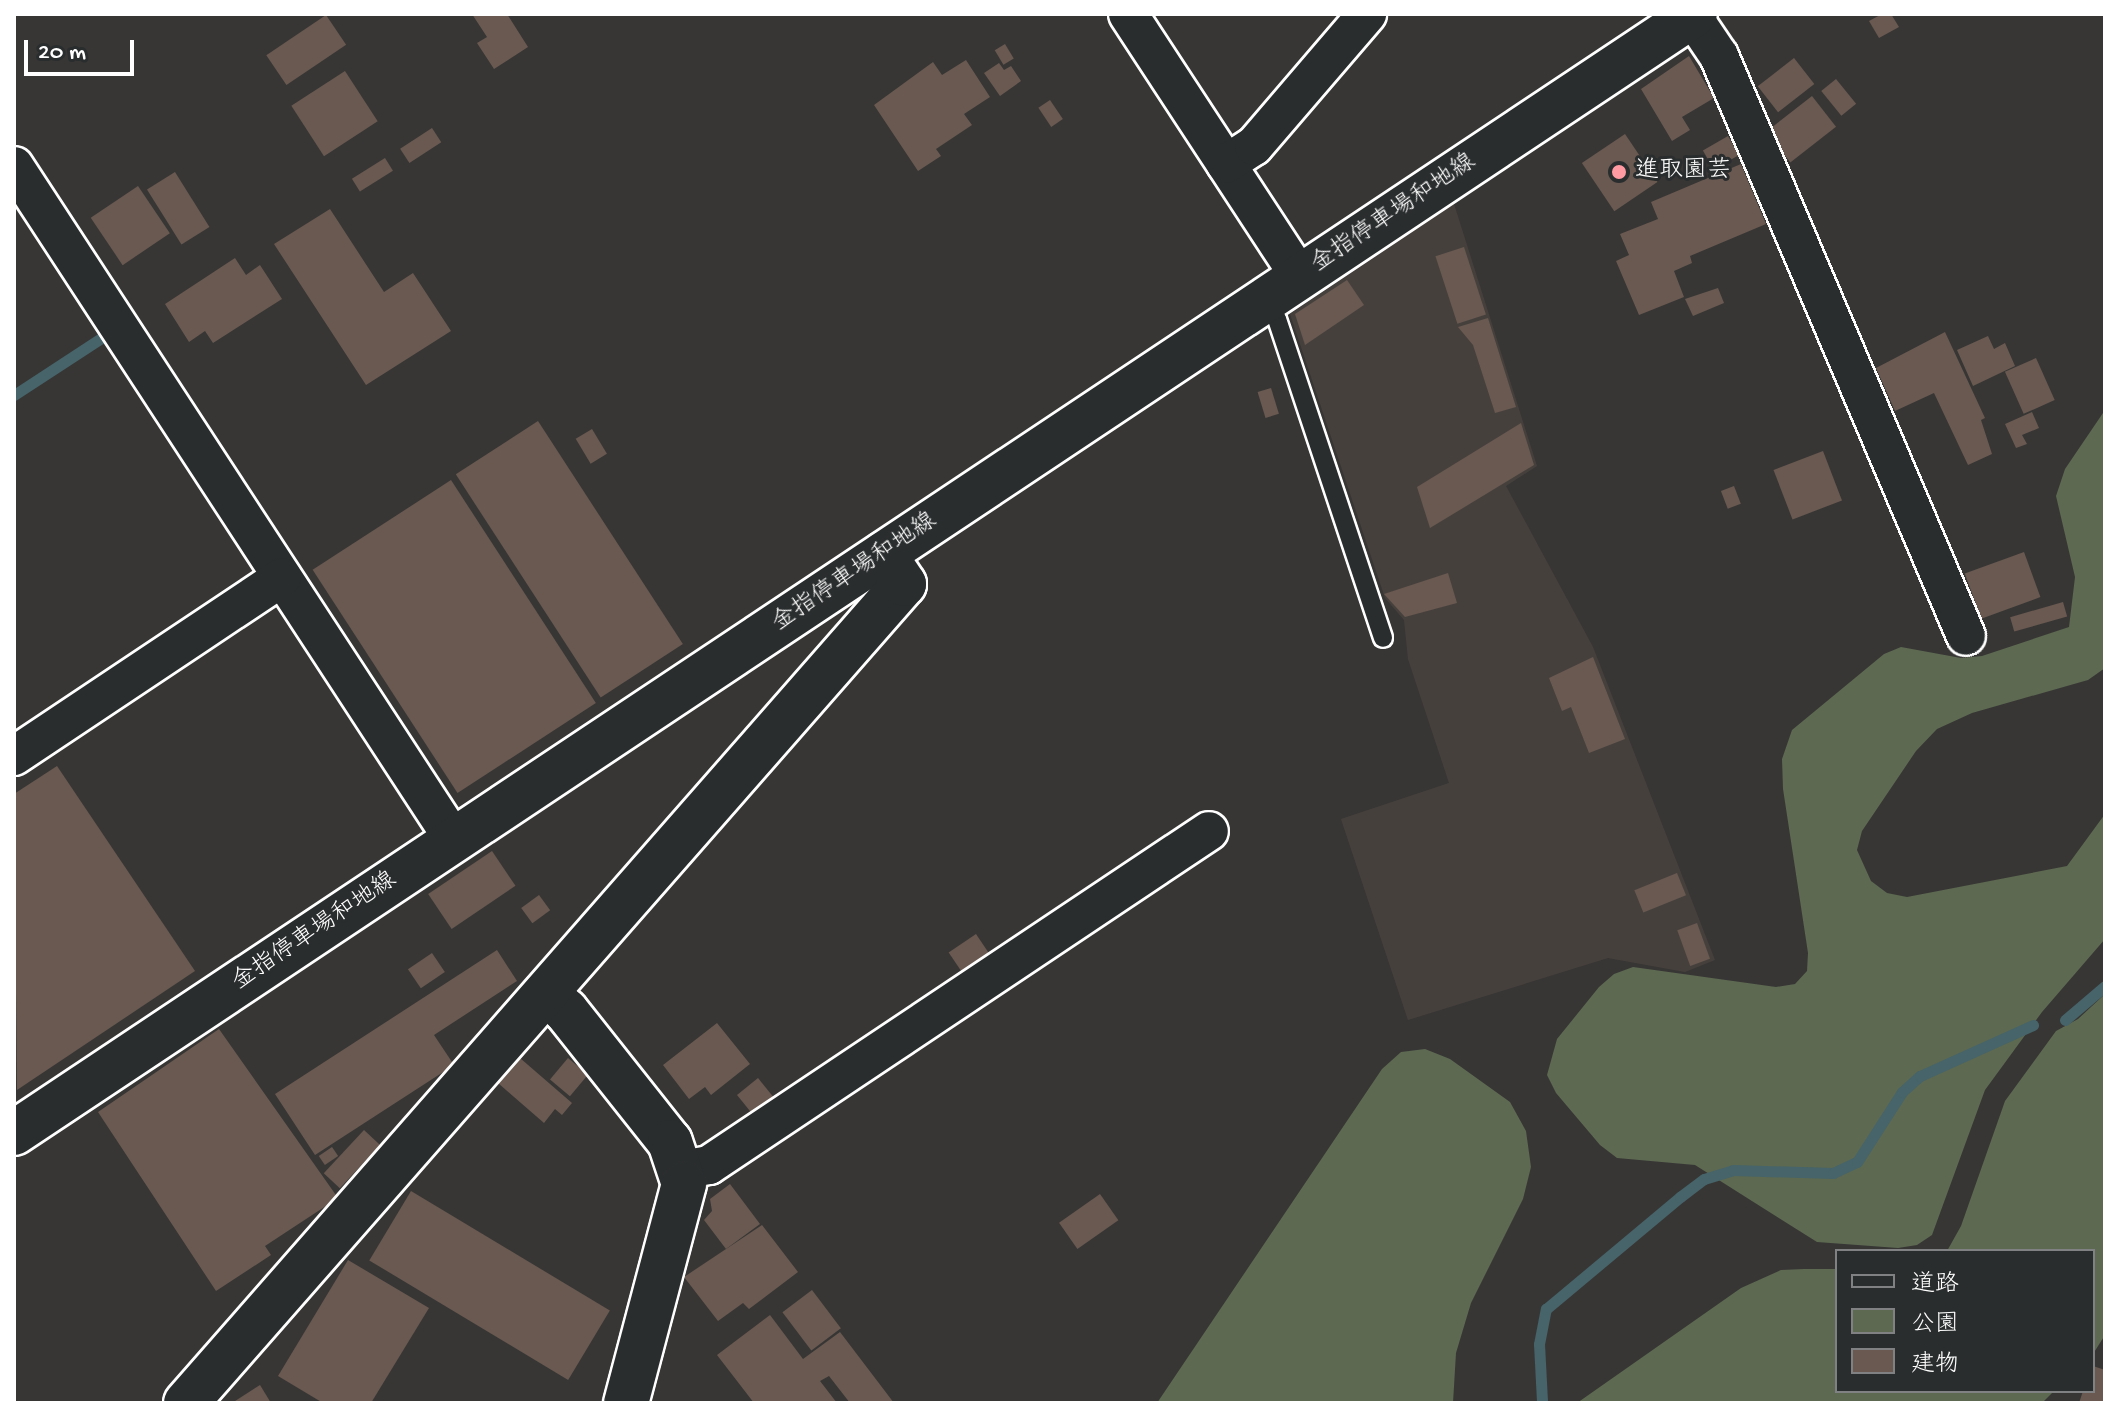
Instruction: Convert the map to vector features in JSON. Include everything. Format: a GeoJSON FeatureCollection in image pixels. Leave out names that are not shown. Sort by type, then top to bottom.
{"type":"FeatureCollection","features":[{"type":"Feature","properties":{"kind":"main road","name":"金指停車場和地線"},"geometry":{"type":"LineString","coordinates":[[14,1133],[1694,15]]}},
{"type":"Feature","properties":{"kind":"main road"},"geometry":{"type":"LineString","coordinates":[[186,1403],[904,584],[884,554]]}},
{"type":"Feature","properties":{"kind":"main road"},"geometry":{"type":"LineString","coordinates":[[546,993],[566,1011],[670,1142],[681,1170],[682,1206],[626,1403]]}},
{"type":"Feature","properties":{"kind":"street"},"geometry":{"type":"LineString","coordinates":[[1128,14],[1226,164],[1282,288]]}},
{"type":"Feature","properties":{"kind":"street"},"geometry":{"type":"LineString","coordinates":[[1226,164],[1254,146],[1367,14]]}},
{"type":"Feature","properties":{"kind":"street"},"geometry":{"type":"LineString","coordinates":[[1694,15],[1719,56],[1966,636]]}},
{"type":"Feature","properties":{"kind":"street"},"geometry":{"type":"LineString","coordinates":[[14,166],[454,840]]}},
{"type":"Feature","properties":{"kind":"street"},"geometry":{"type":"LineString","coordinates":[[14,756],[282,577]]}},
{"type":"Feature","properties":{"kind":"street"},"geometry":{"type":"LineString","coordinates":[[681,1170],[709,1165],[1209,831]]}},
{"type":"Feature","properties":{"kind":"lane"},"geometry":{"type":"LineString","coordinates":[[1282,288],[1277,319],[1383,638]]}},
{"type":"Feature","properties":{"kind":"shaded area"},"geometry":{"type":"Polygon","coordinates":[[[1454,204],[1537,466],[1506,486],[1593,647],[1715,960],[1685,972],[1608,958],[1408,1020],[1341,819],[1449,783],[1408,659],[1404,620],[1385,598],[1290,314],[1454,204]]]}},
{"type":"Feature","properties":{"kind":"green space"},"geometry":{"type":"Polygon","coordinates":[[[2105,410],[2105,668],[2088,680],[1972,713],[1937,729],[1916,751],[1862,831],[1857,850],[1871,881],[1887,893],[1907,897],[2067,866],[2105,814],[2105,939],[2042,1012],[1985,1090],[1932,1235],[1917,1245],[1898,1248],[1817,1242],[1695,1165],[1617,1158],[1600,1145],[1556,1093],[1547,1075],[1557,1039],[1599,987],[1614,974],[1633,967],[1776,987],[1795,984],[1807,971],[1808,953],[1783,789],[1782,759],[1792,730],[1884,654],[1901,647],[1961,658],[1982,656],[2069,627],[2075,577],[2056,496],[2065,469],[2105,410]]]}},
{"type":"Feature","properties":{"kind":"green space"},"geometry":{"type":"Polygon","coordinates":[[[2105,994],[2105,1335],[2095,1351],[2095,1249],[1948,1249],[1961,1226],[2005,1101],[2056,1031],[2078,1019],[2105,994]]]}},
{"type":"Feature","properties":{"kind":"green space"},"geometry":{"type":"Polygon","coordinates":[[[1425,1049],[1450,1059],[1510,1102],[1526,1131],[1531,1167],[1523,1199],[1471,1303],[1456,1353],[1453,1403],[1157,1403],[1382,1069],[1401,1052],[1425,1049]]]}},
{"type":"Feature","properties":{"kind":"green space"},"geometry":{"type":"Polygon","coordinates":[[[1835,1269],[1835,1393],[2052,1393],[2042,1403],[1577,1403],[1741,1288],[1781,1270],[1835,1269]]]}},
{"type":"Feature","properties":{"kind":"building"},"geometry":{"type":"Polygon","coordinates":[[[472,14],[507,14],[528,47],[494,69],[477,43],[487,37],[472,14]]]}},
{"type":"Feature","properties":{"kind":"building"},"geometry":{"type":"Polygon","coordinates":[[[1882,14],[1891,14],[1899,27],[1879,38],[1869,21],[1882,14]]]}},
{"type":"Feature","properties":{"kind":"building"},"geometry":{"type":"Polygon","coordinates":[[[326,15],[346,45],[286,85],[266,55],[326,15]]]}},
{"type":"Feature","properties":{"kind":"building"},"geometry":{"type":"Polygon","coordinates":[[[1005,44],[1014,59],[1003,65],[995,50],[1005,44]]]}},
{"type":"Feature","properties":{"kind":"building"},"geometry":{"type":"Polygon","coordinates":[[[1689,56],[1714,98],[1682,117],[1690,130],[1672,141],[1641,89],[1689,56]]]}},
{"type":"Feature","properties":{"kind":"building"},"geometry":{"type":"Polygon","coordinates":[[[1794,58],[1814,84],[1778,112],[1758,86],[1794,58]]]}},
{"type":"Feature","properties":{"kind":"building"},"geometry":{"type":"Polygon","coordinates":[[[966,60],[990,97],[964,114],[972,125],[936,149],[941,156],[918,171],[874,105],[933,62],[942,75],[966,60]]]}},
{"type":"Feature","properties":{"kind":"building"},"geometry":{"type":"Polygon","coordinates":[[[999,63],[1004,70],[1011,66],[1021,81],[1000,96],[984,73],[999,63]]]}},
{"type":"Feature","properties":{"kind":"building"},"geometry":{"type":"Polygon","coordinates":[[[345,71],[378,121],[324,156],[291,106],[345,71]]]}},
{"type":"Feature","properties":{"kind":"building"},"geometry":{"type":"Polygon","coordinates":[[[1836,79],[1856,104],[1841,116],[1821,91],[1836,79]]]}},
{"type":"Feature","properties":{"kind":"building"},"geometry":{"type":"Polygon","coordinates":[[[1812,96],[1836,127],[1790,162],[1766,132],[1812,96]]]}},
{"type":"Feature","properties":{"kind":"building"},"geometry":{"type":"Polygon","coordinates":[[[1050,100],[1063,119],[1051,127],[1038,108],[1050,100]]]}},
{"type":"Feature","properties":{"kind":"building"},"geometry":{"type":"Polygon","coordinates":[[[432,128],[441,142],[409,163],[400,149],[432,128]]]}},
{"type":"Feature","properties":{"kind":"building"},"geometry":{"type":"Polygon","coordinates":[[[1625,134],[1657,182],[1614,211],[1582,163],[1625,134]]]}},
{"type":"Feature","properties":{"kind":"building"},"geometry":{"type":"Polygon","coordinates":[[[1728,136],[1739,155],[1714,170],[1703,150],[1728,136]]]}},
{"type":"Feature","properties":{"kind":"building"},"geometry":{"type":"Polygon","coordinates":[[[385,158],[393,171],[360,191],[352,179],[385,158]]]}},
{"type":"Feature","properties":{"kind":"building"},"geometry":{"type":"Polygon","coordinates":[[[1741,164],[1766,224],[1690,256],[1692,263],[1674,271],[1684,297],[1639,315],[1616,261],[1629,255],[1620,234],[1658,219],[1651,202],[1741,164]]]}},
{"type":"Feature","properties":{"kind":"building"},"geometry":{"type":"Polygon","coordinates":[[[175,172],[209,227],[181,245],[147,189],[175,172]]]}},
{"type":"Feature","properties":{"kind":"building"},"geometry":{"type":"Polygon","coordinates":[[[138,186],[170,233],[123,265],[91,218],[138,186]]]}},
{"type":"Feature","properties":{"kind":"building"},"geometry":{"type":"Polygon","coordinates":[[[330,209],[384,292],[413,273],[451,331],[366,385],[274,244],[330,209]]]}},
{"type":"Feature","properties":{"kind":"building"},"geometry":{"type":"Polygon","coordinates":[[[1464,247],[1486,315],[1457,324],[1435,256],[1464,247]]]}},
{"type":"Feature","properties":{"kind":"building"},"geometry":{"type":"Polygon","coordinates":[[[235,258],[246,275],[260,265],[282,299],[213,343],[205,331],[189,342],[165,304],[235,258]]]}},
{"type":"Feature","properties":{"kind":"building"},"geometry":{"type":"Polygon","coordinates":[[[1347,280],[1364,305],[1305,345],[1295,314],[1347,280]]]}},
{"type":"Feature","properties":{"kind":"building"},"geometry":{"type":"Polygon","coordinates":[[[1718,288],[1724,303],[1693,316],[1685,299],[1718,288]]]}},
{"type":"Feature","properties":{"kind":"building"},"geometry":{"type":"Polygon","coordinates":[[[1488,318],[1516,407],[1495,413],[1473,345],[1458,327],[1488,318]]]}},
{"type":"Feature","properties":{"kind":"building"},"geometry":{"type":"Polygon","coordinates":[[[1945,332],[1985,418],[1981,420],[1992,454],[1968,465],[1934,393],[1895,411],[1876,368],[1945,332]]]}},
{"type":"Feature","properties":{"kind":"building"},"geometry":{"type":"Polygon","coordinates":[[[1988,336],[1994,349],[2005,343],[2015,366],[1973,386],[1957,350],[1988,336]]]}},
{"type":"Feature","properties":{"kind":"building"},"geometry":{"type":"Polygon","coordinates":[[[2036,358],[2055,400],[2024,414],[2005,372],[2036,358]]]}},
{"type":"Feature","properties":{"kind":"building"},"geometry":{"type":"Polygon","coordinates":[[[1271,388],[1279,414],[1266,418],[1258,392],[1271,388]]]}},
{"type":"Feature","properties":{"kind":"building"},"geometry":{"type":"Polygon","coordinates":[[[2032,412],[2039,428],[2022,435],[2027,444],[2016,448],[2005,424],[2032,412]]]}},
{"type":"Feature","properties":{"kind":"building"},"geometry":{"type":"Polygon","coordinates":[[[538,421],[683,644],[601,697],[456,474],[538,421]]]}},
{"type":"Feature","properties":{"kind":"building"},"geometry":{"type":"Polygon","coordinates":[[[1521,423],[1534,465],[1430,528],[1417,487],[1521,423]]]}},
{"type":"Feature","properties":{"kind":"building"},"geometry":{"type":"Polygon","coordinates":[[[592,429],[607,454],[591,464],[576,439],[592,429]]]}},
{"type":"Feature","properties":{"kind":"building"},"geometry":{"type":"Polygon","coordinates":[[[1823,451],[1842,500],[1793,519],[1774,470],[1823,451]]]}},
{"type":"Feature","properties":{"kind":"building"},"geometry":{"type":"Polygon","coordinates":[[[451,480],[596,703],[457,793],[313,570],[451,480]]]}},
{"type":"Feature","properties":{"kind":"building"},"geometry":{"type":"Polygon","coordinates":[[[1734,486],[1741,504],[1728,509],[1721,491],[1734,486]]]}},
{"type":"Feature","properties":{"kind":"building"},"geometry":{"type":"Polygon","coordinates":[[[2024,552],[2040,597],[1981,619],[1965,574],[2024,552]]]}},
{"type":"Feature","properties":{"kind":"building"},"geometry":{"type":"Polygon","coordinates":[[[1448,573],[1457,603],[1405,617],[1384,594],[1448,573]]]}},
{"type":"Feature","properties":{"kind":"building"},"geometry":{"type":"Polygon","coordinates":[[[2063,602],[2067,616],[2014,632],[2010,617],[2063,602]]]}},
{"type":"Feature","properties":{"kind":"building"},"geometry":{"type":"Polygon","coordinates":[[[1593,657],[1625,739],[1589,753],[1571,707],[1562,711],[1549,678],[1593,657]]]}},
{"type":"Feature","properties":{"kind":"building"},"geometry":{"type":"Polygon","coordinates":[[[57,766],[195,971],[17,1090],[14,794],[57,766]]]}},
{"type":"Feature","properties":{"kind":"building"},"geometry":{"type":"Polygon","coordinates":[[[492,851],[515,886],[452,929],[428,894],[492,851]]]}},
{"type":"Feature","properties":{"kind":"building"},"geometry":{"type":"Polygon","coordinates":[[[1677,873],[1686,895],[1643,912],[1634,890],[1677,873]]]}},
{"type":"Feature","properties":{"kind":"building"},"geometry":{"type":"Polygon","coordinates":[[[539,895],[550,910],[532,923],[521,908],[539,895]]]}},
{"type":"Feature","properties":{"kind":"building"},"geometry":{"type":"Polygon","coordinates":[[[1697,923],[1710,959],[1690,966],[1677,930],[1697,923]]]}},
{"type":"Feature","properties":{"kind":"building"},"geometry":{"type":"Polygon","coordinates":[[[976,934],[991,956],[964,975],[949,952],[976,934]]]}},
{"type":"Feature","properties":{"kind":"building"},"geometry":{"type":"Polygon","coordinates":[[[497,950],[517,981],[434,1035],[454,1065],[315,1155],[275,1094],[497,950]]]}},
{"type":"Feature","properties":{"kind":"building"},"geometry":{"type":"Polygon","coordinates":[[[432,953],[445,972],[421,988],[408,969],[432,953]]]}},
{"type":"Feature","properties":{"kind":"building"},"geometry":{"type":"Polygon","coordinates":[[[717,1023],[750,1064],[711,1095],[705,1087],[689,1099],[663,1065],[717,1023]]]}},
{"type":"Feature","properties":{"kind":"building"},"geometry":{"type":"Polygon","coordinates":[[[219,1029],[338,1198],[265,1246],[271,1255],[216,1291],[98,1112],[219,1029]]]}},
{"type":"Feature","properties":{"kind":"building"},"geometry":{"type":"Polygon","coordinates":[[[520,1058],[572,1103],[562,1115],[555,1109],[544,1123],[498,1083],[520,1058]]]}},
{"type":"Feature","properties":{"kind":"building"},"geometry":{"type":"Polygon","coordinates":[[[568,1058],[588,1075],[570,1096],[550,1079],[568,1058]]]}},
{"type":"Feature","properties":{"kind":"building"},"geometry":{"type":"Polygon","coordinates":[[[758,1078],[774,1098],[753,1115],[737,1095],[758,1078]]]}},
{"type":"Feature","properties":{"kind":"building"},"geometry":{"type":"Polygon","coordinates":[[[364,1130],[380,1145],[340,1188],[324,1173],[364,1130]]]}},
{"type":"Feature","properties":{"kind":"building"},"geometry":{"type":"Polygon","coordinates":[[[332,1147],[338,1156],[325,1165],[319,1156],[332,1147]]]}},
{"type":"Feature","properties":{"kind":"building"},"geometry":{"type":"Polygon","coordinates":[[[730,1184],[760,1224],[726,1249],[704,1220],[712,1211],[710,1199],[730,1184]]]}},
{"type":"Feature","properties":{"kind":"building"},"geometry":{"type":"Polygon","coordinates":[[[411,1191],[610,1310],[568,1380],[369,1260],[411,1191]]]}},
{"type":"Feature","properties":{"kind":"building"},"geometry":{"type":"Polygon","coordinates":[[[1100,1194],[1118,1220],[1077,1249],[1059,1223],[1100,1194]]]}},
{"type":"Feature","properties":{"kind":"building"},"geometry":{"type":"Polygon","coordinates":[[[762,1225],[798,1272],[749,1309],[743,1303],[718,1321],[684,1277],[762,1225]]]}},
{"type":"Feature","properties":{"kind":"building"},"geometry":{"type":"Polygon","coordinates":[[[348,1260],[429,1308],[371,1403],[323,1403],[278,1376],[348,1260]]]}},
{"type":"Feature","properties":{"kind":"building"},"geometry":{"type":"Polygon","coordinates":[[[812,1290],[841,1328],[811,1351],[782,1312],[812,1290]]]}},
{"type":"Feature","properties":{"kind":"building"},"geometry":{"type":"Polygon","coordinates":[[[770,1315],[803,1359],[840,1332],[894,1403],[850,1403],[829,1376],[820,1381],[837,1403],[754,1403],[717,1355],[770,1315]]]}},
{"type":"Feature","properties":{"kind":"building"},"geometry":{"type":"Polygon","coordinates":[[[2095,1367],[2105,1370],[2105,1403],[2079,1403],[2082,1393],[2095,1393],[2095,1367]]]}},
{"type":"Feature","properties":{"kind":"building"},"geometry":{"type":"Polygon","coordinates":[[[260,1385],[271,1403],[232,1403],[260,1385]]]}},
{"type":"Feature","properties":{"kind":"waterway"},"geometry":{"type":"LineString","coordinates":[[14,395],[101,338]]}},
{"type":"Feature","properties":{"kind":"waterway"},"geometry":{"type":"LineString","coordinates":[[2065,1020],[2105,986]]}},
{"type":"Feature","properties":{"kind":"waterway"},"geometry":{"type":"LineString","coordinates":[[1542,1401],[1539,1344],[1546,1309],[1680,1197],[1704,1179],[1733,1170],[1833,1173],[1857,1162],[1902,1092],[1920,1076],[2033,1025]]}},
{"type":"Feature","properties":{"kind":"place","name":"進取園芸"},"geometry":{"type":"Point","coordinates":[1619,172]}}]}
